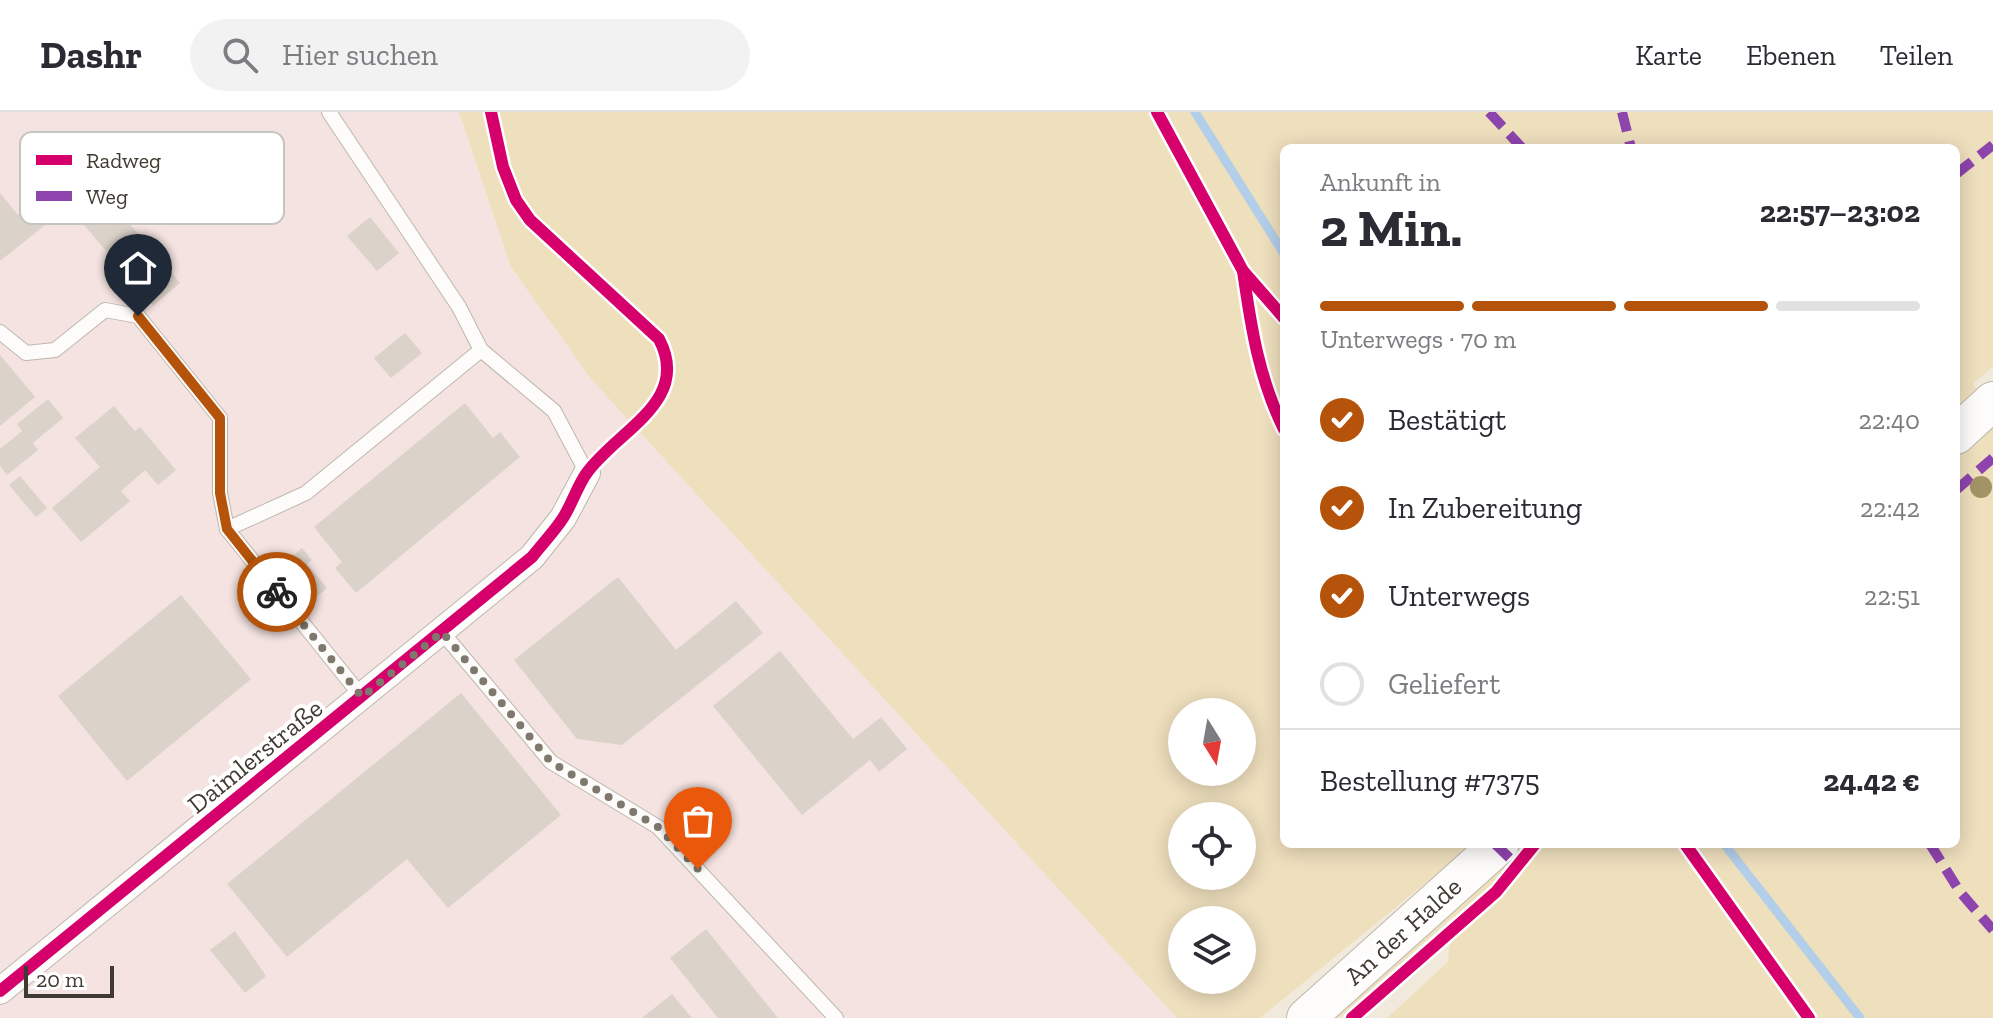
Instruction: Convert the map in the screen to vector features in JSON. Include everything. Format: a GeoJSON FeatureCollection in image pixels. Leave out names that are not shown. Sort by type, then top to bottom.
{"type":"FeatureCollection","features":[{"type":"Feature","properties":{"kind":"street"},"geometry":{"type":"LineString","coordinates":[[1960,431],[1993,401]]}},
{"type":"Feature","properties":{"kind":"street","name":"Daimlerstraße"},"geometry":{"type":"LineString","coordinates":[[0,991],[532,557],[563,518],[587,473]]}},
{"type":"Feature","properties":{"kind":"street","name":"An der Halde"},"geometry":{"type":"LineString","coordinates":[[1306,1018],[1496,848]]}},
{"type":"Feature","properties":{"kind":"lane"},"geometry":{"type":"LineString","coordinates":[[329,112],[459,307],[481,350],[554,411],[587,473]]}},
{"type":"Feature","properties":{"kind":"lane"},"geometry":{"type":"LineString","coordinates":[[0,332],[26,353],[55,350],[105,310],[138,316],[220,418],[220,493],[227,529],[362,697]]}},
{"type":"Feature","properties":{"kind":"lane"},"geometry":{"type":"LineString","coordinates":[[227,529],[306,493],[481,350]]}},
{"type":"Feature","properties":{"kind":"lane"},"geometry":{"type":"LineString","coordinates":[[442,632],[551,762],[658,827],[836,1018]]}},
{"type":"Feature","properties":{"kind":"shaded area"},"geometry":{"type":"Polygon","coordinates":[[[0,112],[459,112],[511,267],[592,380],[1177,1018],[0,1018],[0,112]]]}},
{"type":"Feature","properties":{"kind":"shaded area"},"geometry":{"type":"Polygon","coordinates":[[[459,112],[1993,112],[1993,366],[1973,384],[1993,409],[1993,1018],[1387,1018],[1448,962],[1453,917],[1339,1018],[1328,1018],[1460,855],[1260,1018],[1177,1018],[592,380],[511,267],[459,112]]]}},
{"type":"Feature","properties":{"kind":"building"},"geometry":{"type":"Polygon","coordinates":[[[0,193],[18,215],[20,213],[20,224],[46,224],[0,261],[0,193]]]}},
{"type":"Feature","properties":{"kind":"building"},"geometry":{"type":"Polygon","coordinates":[[[370,217],[399,253],[377,271],[347,236],[370,217]]]}},
{"type":"Feature","properties":{"kind":"building"},"geometry":{"type":"Polygon","coordinates":[[[83,224],[130,224],[180,283],[153,306],[83,224]]]}},
{"type":"Feature","properties":{"kind":"building"},"geometry":{"type":"Polygon","coordinates":[[[405,333],[422,353],[391,378],[374,358],[405,333]]]}},
{"type":"Feature","properties":{"kind":"building"},"geometry":{"type":"Polygon","coordinates":[[[0,355],[35,397],[0,426],[0,355]]]}},
{"type":"Feature","properties":{"kind":"building"},"geometry":{"type":"Polygon","coordinates":[[[48,399],[63,418],[33,443],[38,450],[7,475],[0,466],[0,449],[22,431],[17,424],[48,399]]]}},
{"type":"Feature","properties":{"kind":"building"},"geometry":{"type":"Polygon","coordinates":[[[465,403],[493,438],[500,432],[520,457],[356,593],[335,568],[342,562],[314,527],[465,403]]]}},
{"type":"Feature","properties":{"kind":"building"},"geometry":{"type":"Polygon","coordinates":[[[114,406],[135,431],[140,427],[176,470],[158,485],[145,470],[121,491],[130,501],[81,542],[52,508],[100,467],[75,438],[114,406]]]}},
{"type":"Feature","properties":{"kind":"building"},"geometry":{"type":"Polygon","coordinates":[[[20,476],[47,508],[36,517],[9,485],[20,476]]]}},
{"type":"Feature","properties":{"kind":"building"},"geometry":{"type":"Polygon","coordinates":[[[302,548],[312,560],[307,564],[327,588],[315,598],[308,590],[312,586],[306,579],[302,582],[292,570],[293,556],[302,548]]]}},
{"type":"Feature","properties":{"kind":"building"},"geometry":{"type":"Polygon","coordinates":[[[618,577],[676,650],[736,601],[763,633],[622,745],[577,739],[514,660],[618,577]]]}},
{"type":"Feature","properties":{"kind":"building"},"geometry":{"type":"Polygon","coordinates":[[[181,595],[251,679],[127,781],[58,696],[181,595]]]}},
{"type":"Feature","properties":{"kind":"building"},"geometry":{"type":"Polygon","coordinates":[[[780,651],[853,739],[881,717],[907,749],[879,772],[870,760],[802,815],[713,706],[780,651]]]}},
{"type":"Feature","properties":{"kind":"building"},"geometry":{"type":"Polygon","coordinates":[[[461,693],[561,815],[448,908],[407,859],[287,957],[227,884],[461,693]]]}},
{"type":"Feature","properties":{"kind":"building"},"geometry":{"type":"Polygon","coordinates":[[[706,929],[778,1018],[718,1018],[670,958],[706,929]]]}},
{"type":"Feature","properties":{"kind":"building"},"geometry":{"type":"Polygon","coordinates":[[[235,931],[266,976],[245,993],[210,950],[235,931]]]}},
{"type":"Feature","properties":{"kind":"building"},"geometry":{"type":"Polygon","coordinates":[[[672,994],[692,1018],[642,1018],[672,994]]]}},
{"type":"Feature","properties":{"kind":"waterway"},"geometry":{"type":"LineString","coordinates":[[1195,112],[1280,248]]}},
{"type":"Feature","properties":{"kind":"waterway"},"geometry":{"type":"LineString","coordinates":[[1727,848],[1860,1018]]}},
{"type":"Feature","properties":{"kind":"marked path"},"geometry":{"type":"LineString","coordinates":[[1489,112],[1518,144]]}},
{"type":"Feature","properties":{"kind":"marked path"},"geometry":{"type":"LineString","coordinates":[[1622,112],[1630,144]]}},
{"type":"Feature","properties":{"kind":"marked path"},"geometry":{"type":"LineString","coordinates":[[1960,171],[1993,145]]}},
{"type":"Feature","properties":{"kind":"marked path"},"geometry":{"type":"LineString","coordinates":[[1960,487],[1993,458]]}},
{"type":"Feature","properties":{"kind":"marked path"},"geometry":{"type":"LineString","coordinates":[[1499,848],[1516,864]]}},
{"type":"Feature","properties":{"kind":"marked path"},"geometry":{"type":"LineString","coordinates":[[1932,848],[1960,892],[1993,930]]}},
{"type":"Feature","properties":{"kind":"cycle path"},"geometry":{"type":"LineString","coordinates":[[0,991],[532,557],[563,518],[586,474],[659,398],[666,380],[667,361],[659,339],[530,220],[516,200],[503,167],[491,112]]}},
{"type":"Feature","properties":{"kind":"cycle path"},"geometry":{"type":"LineString","coordinates":[[1157,112],[1243,271],[1280,313]]}},
{"type":"Feature","properties":{"kind":"cycle path"},"geometry":{"type":"LineString","coordinates":[[1243,271],[1262,372],[1280,421]]}},
{"type":"Feature","properties":{"kind":"cycle path"},"geometry":{"type":"LineString","coordinates":[[1352,1018],[1496,892],[1532,848]]}},
{"type":"Feature","properties":{"kind":"cycle path"},"geometry":{"type":"LineString","coordinates":[[1688,848],[1809,1018]]}},
{"type":"Feature","properties":{"kind":"way so far"},"geometry":{"type":"LineString","coordinates":[[277,592],[362,697],[442,632],[551,762],[658,827],[698,869]]}},
{"type":"Feature","properties":{"kind":"route"},"geometry":{"type":"LineString","coordinates":[[138,316],[220,418],[220,493],[227,529],[277,592]]}}]}
